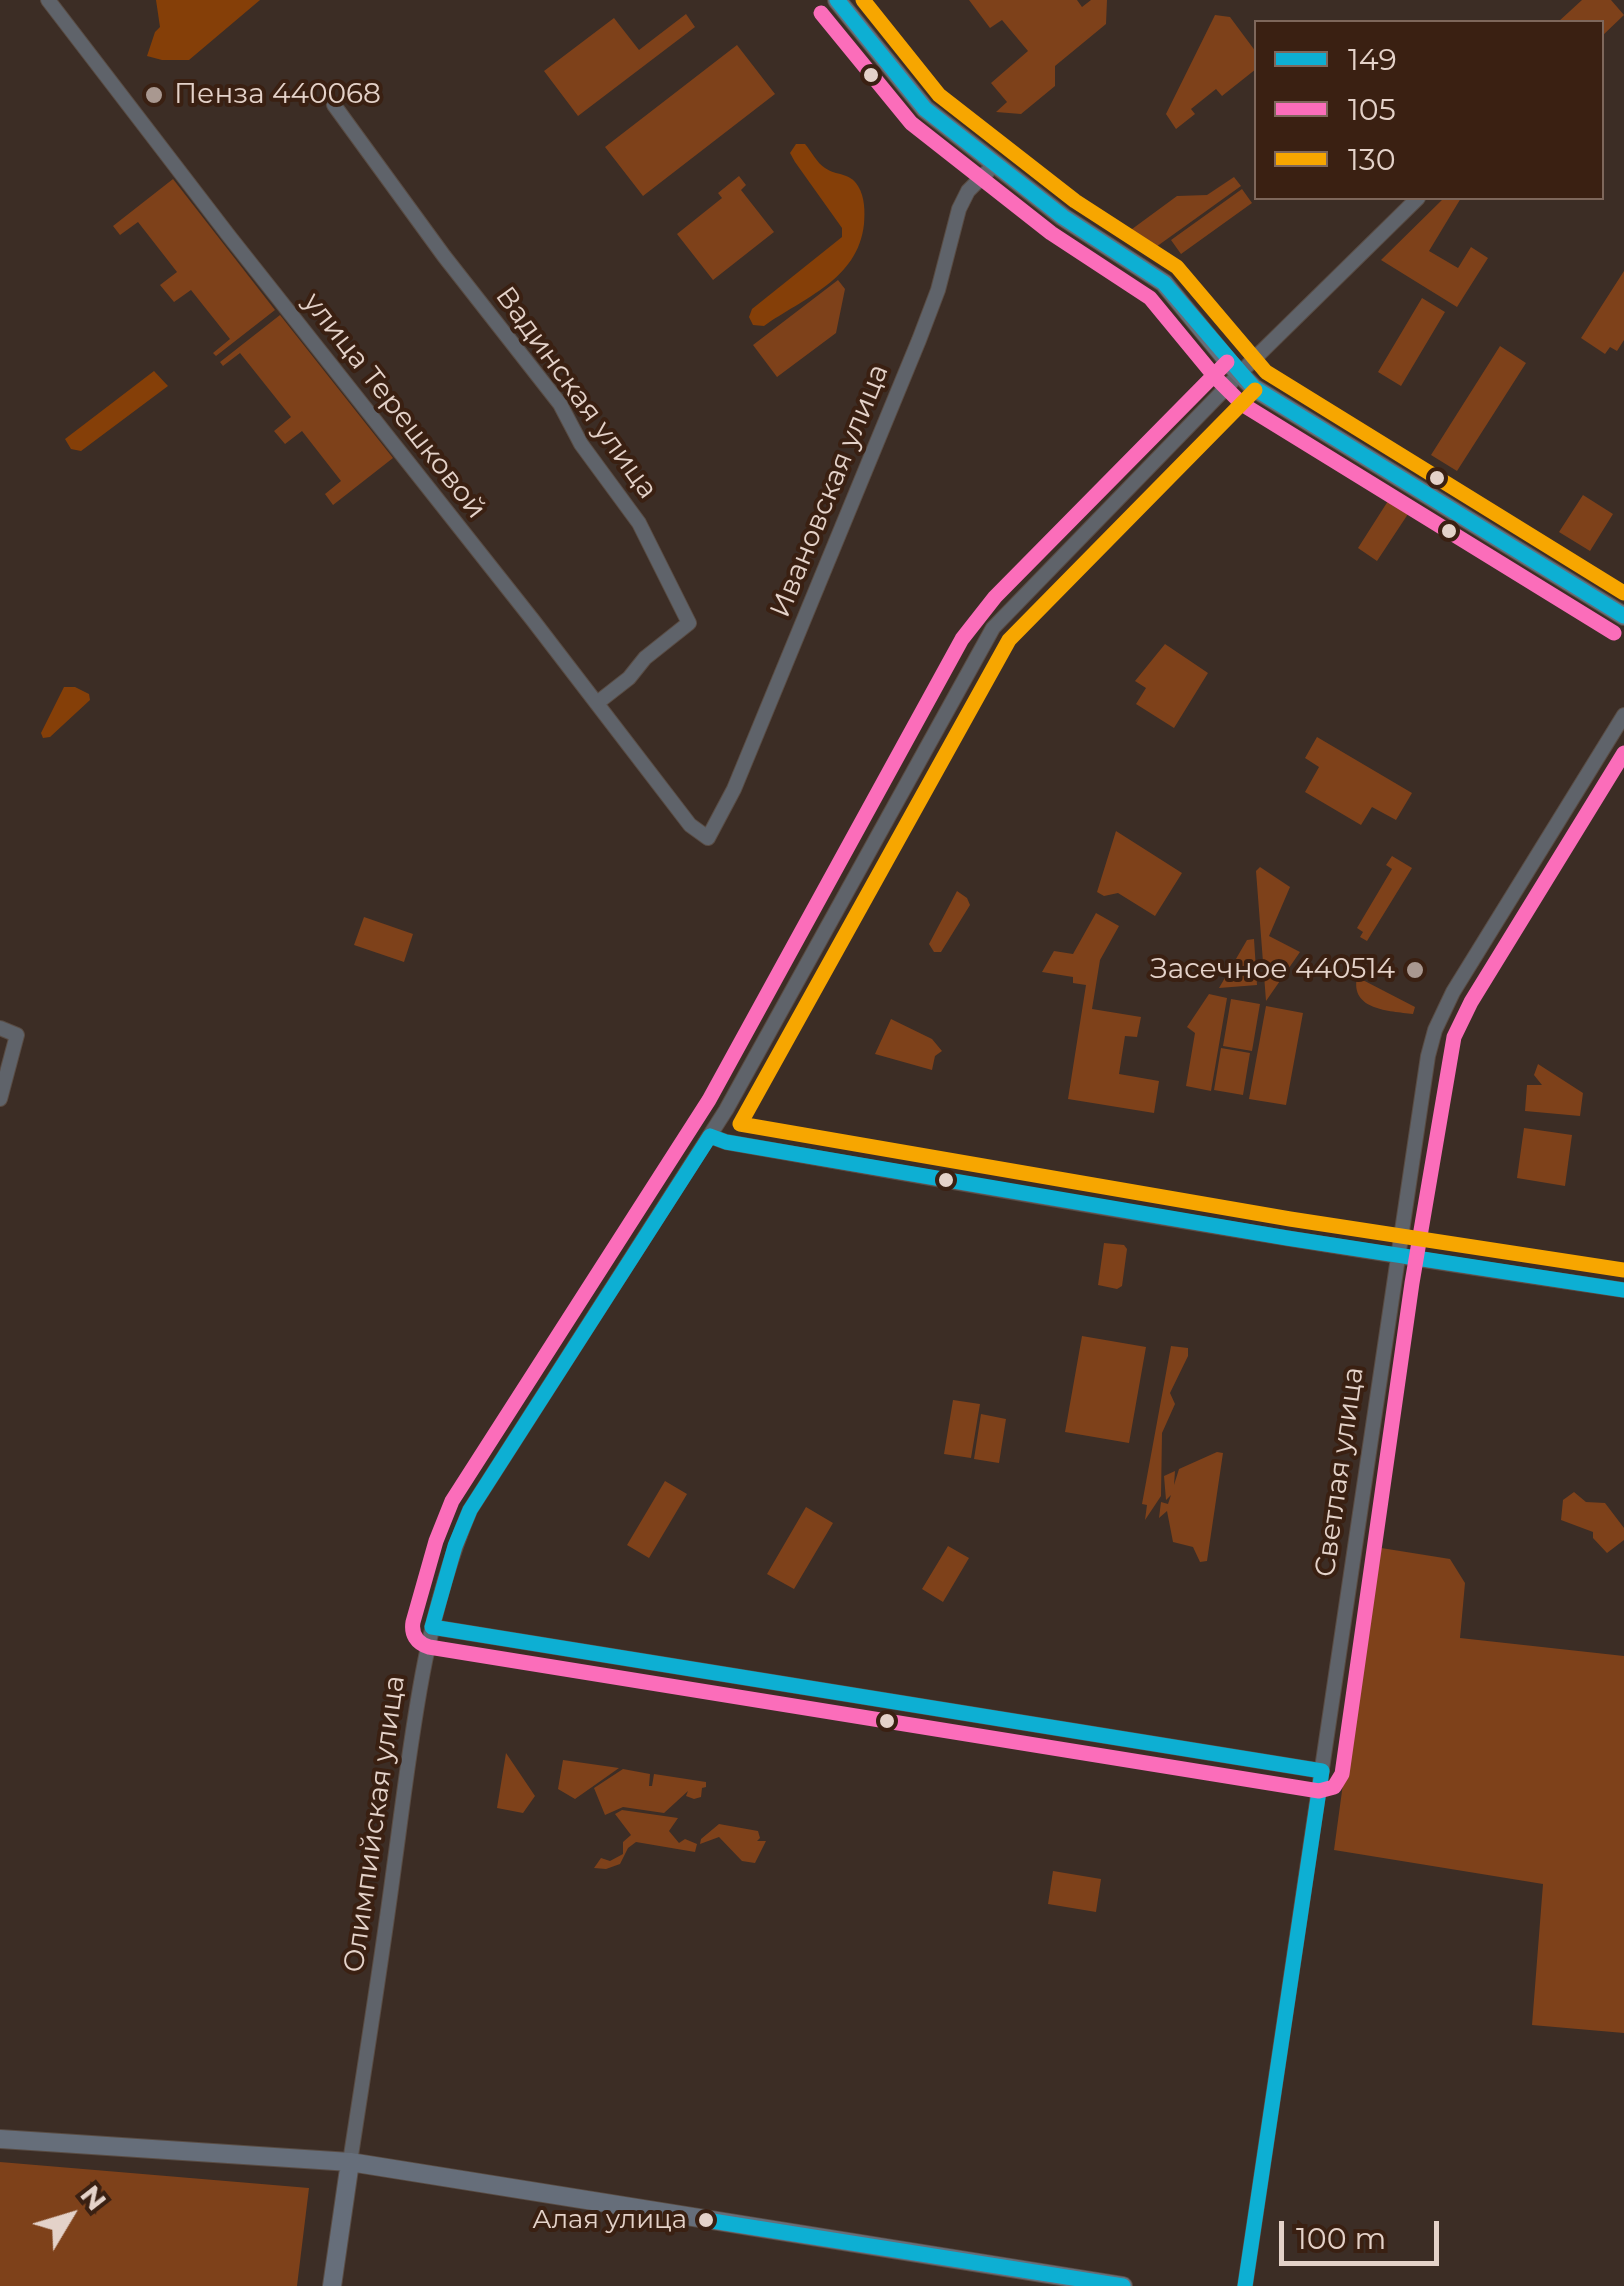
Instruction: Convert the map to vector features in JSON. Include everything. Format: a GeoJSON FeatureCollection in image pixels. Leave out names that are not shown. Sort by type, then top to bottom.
{"type":"FeatureCollection","features":[{"type":"Feature","properties":{"kind":"main road"},"geometry":{"type":"LineString","coordinates":[[838,0],[916,99],[940,122],[1063,217],[1164,282],[1241,376],[1263,394],[1624,616]]}},
{"type":"Feature","properties":{"kind":"main road"},"geometry":{"type":"LineString","coordinates":[[0,2139],[350,2162],[1123,2286]]}},
{"type":"Feature","properties":{"kind":"main road"},"geometry":{"type":"LineString","coordinates":[[332,2286],[350,2162]]}},
{"type":"Feature","properties":{"kind":"street","name":"улица Терешковой"},"geometry":{"type":"LineString","coordinates":[[48,0],[690,825],[708,838]]}},
{"type":"Feature","properties":{"kind":"street","name":"Вадинская улица"},"geometry":{"type":"LineString","coordinates":[[334,104],[444,256],[560,404],[582,444],[639,523],[689,623],[644,658],[629,678],[597,703]]}},
{"type":"Feature","properties":{"kind":"street","name":"Ивановская улица"},"geometry":{"type":"LineString","coordinates":[[708,838],[734,788],[886,421],[938,290],[959,210],[968,191],[995,164]]}},
{"type":"Feature","properties":{"kind":"street","name":"Олимпийская улица"},"geometry":{"type":"LineString","coordinates":[[350,2162],[416,1704],[432,1627],[455,1546],[470,1510],[710,1136],[994,628],[1416,200]]}},
{"type":"Feature","properties":{"kind":"street","name":"Светлая улица"},"geometry":{"type":"LineString","coordinates":[[1245,2286],[1428,1056],[1442,1014],[1624,715]]}},
{"type":"Feature","properties":{"kind":"street"},"geometry":{"type":"LineString","coordinates":[[0,1028],[17,1034],[0,1099]]}},
{"type":"Feature","properties":{"kind":"street"},"geometry":{"type":"LineString","coordinates":[[710,1136],[779,1152],[1396,1257],[1624,1290]]}},
{"type":"Feature","properties":{"kind":"street"},"geometry":{"type":"LineString","coordinates":[[432,1627],[1322,1772]]}},
{"type":"Feature","properties":{"kind":"shaded area"},"geometry":{"type":"Polygon","coordinates":[[[156,0],[260,0],[189,60],[162,60],[147,56],[160,27],[156,0]]]}},
{"type":"Feature","properties":{"kind":"shaded area"},"geometry":{"type":"Polygon","coordinates":[[[969,0],[1077,0],[1082,7],[1091,0],[1107,0],[1106,24],[1055,66],[1055,86],[1021,114],[996,112],[1007,102],[991,83],[1028,51],[1002,20],[990,28],[969,0]]]}},
{"type":"Feature","properties":{"kind":"shaded area"},"geometry":{"type":"Polygon","coordinates":[[[1582,0],[1611,0],[1624,15],[1604,34],[1604,20],[1560,20],[1582,0]]]}},
{"type":"Feature","properties":{"kind":"shaded area"},"geometry":{"type":"Polygon","coordinates":[[[686,14],[695,27],[578,116],[544,71],[614,18],[639,50],[686,14]]]}},
{"type":"Feature","properties":{"kind":"shaded area"},"geometry":{"type":"Polygon","coordinates":[[[1215,15],[1230,17],[1254,49],[1254,71],[1222,96],[1216,89],[1191,109],[1195,114],[1176,129],[1166,114],[1215,15]]]}},
{"type":"Feature","properties":{"kind":"shaded area"},"geometry":{"type":"Polygon","coordinates":[[[737,45],[775,94],[643,196],[605,147],[737,45]]]}},
{"type":"Feature","properties":{"kind":"shaded area"},"geometry":{"type":"Polygon","coordinates":[[[796,144],[805,144],[822,166],[851,178],[858,186],[864,210],[860,243],[840,274],[826,286],[764,326],[753,325],[749,317],[752,309],[842,237],[842,228],[790,153],[796,144]]]}},
{"type":"Feature","properties":{"kind":"shaded area"},"geometry":{"type":"Polygon","coordinates":[[[739,176],[746,185],[741,190],[774,232],[713,280],[677,234],[722,198],[718,193],[739,176]]]}},
{"type":"Feature","properties":{"kind":"shaded area"},"geometry":{"type":"Polygon","coordinates":[[[1234,177],[1241,186],[1149,252],[1128,232],[1177,196],[1207,195],[1234,177]]]}},
{"type":"Feature","properties":{"kind":"shaded area"},"geometry":{"type":"Polygon","coordinates":[[[173,179],[275,310],[216,356],[213,353],[230,339],[191,290],[174,302],[160,285],[177,272],[138,222],[120,235],[113,226],[173,179]]]}},
{"type":"Feature","properties":{"kind":"shaded area"},"geometry":{"type":"Polygon","coordinates":[[[1242,189],[1252,203],[1181,254],[1171,240],[1242,189]]]}},
{"type":"Feature","properties":{"kind":"shaded area"},"geometry":{"type":"Polygon","coordinates":[[[1442,200],[1460,200],[1429,251],[1458,268],[1471,247],[1488,258],[1457,307],[1381,260],[1442,200]]]}},
{"type":"Feature","properties":{"kind":"shaded area"},"geometry":{"type":"Polygon","coordinates":[[[1624,271],[1624,340],[1617,351],[1610,347],[1605,354],[1581,338],[1624,271]]]}},
{"type":"Feature","properties":{"kind":"shaded area"},"geometry":{"type":"Polygon","coordinates":[[[838,280],[845,289],[836,333],[777,377],[753,345],[838,280]]]}},
{"type":"Feature","properties":{"kind":"shaded area"},"geometry":{"type":"Polygon","coordinates":[[[1422,298],[1445,312],[1401,386],[1378,372],[1422,298]]]}},
{"type":"Feature","properties":{"kind":"shaded area"},"geometry":{"type":"Polygon","coordinates":[[[280,315],[393,458],[333,505],[325,494],[341,481],[302,431],[285,444],[274,431],[291,417],[240,353],[223,366],[220,362],[280,315]]]}},
{"type":"Feature","properties":{"kind":"shaded area"},"geometry":{"type":"Polygon","coordinates":[[[1500,346],[1526,363],[1457,471],[1431,455],[1500,346]]]}},
{"type":"Feature","properties":{"kind":"shaded area"},"geometry":{"type":"Polygon","coordinates":[[[154,371],[168,386],[81,451],[71,449],[65,439],[154,371]]]}},
{"type":"Feature","properties":{"kind":"shaded area"},"geometry":{"type":"Polygon","coordinates":[[[1583,495],[1613,514],[1590,551],[1559,532],[1583,495]]]}},
{"type":"Feature","properties":{"kind":"shaded area"},"geometry":{"type":"Polygon","coordinates":[[[1388,501],[1408,514],[1377,561],[1358,548],[1388,501]]]}},
{"type":"Feature","properties":{"kind":"shaded area"},"geometry":{"type":"Polygon","coordinates":[[[1165,644],[1208,673],[1174,728],[1136,704],[1146,688],[1135,681],[1165,644]]]}},
{"type":"Feature","properties":{"kind":"shaded area"},"geometry":{"type":"Polygon","coordinates":[[[64,687],[89,694],[90,700],[50,737],[43,738],[41,733],[64,687]]]}},
{"type":"Feature","properties":{"kind":"shaded area"},"geometry":{"type":"Polygon","coordinates":[[[1317,737],[1412,793],[1396,820],[1372,807],[1361,825],[1305,792],[1319,767],[1305,758],[1317,737]]]}},
{"type":"Feature","properties":{"kind":"shaded area"},"geometry":{"type":"Polygon","coordinates":[[[1116,831],[1182,873],[1155,916],[1118,893],[1104,896],[1097,892],[1116,831]]]}},
{"type":"Feature","properties":{"kind":"shaded area"},"geometry":{"type":"Polygon","coordinates":[[[1392,856],[1412,868],[1367,941],[1360,937],[1363,932],[1357,928],[1392,869],[1386,865],[1392,856]]]}},
{"type":"Feature","properties":{"kind":"shaded area"},"geometry":{"type":"Polygon","coordinates":[[[1260,867],[1290,887],[1269,936],[1300,952],[1266,1001],[1256,871],[1260,867]]]}},
{"type":"Feature","properties":{"kind":"shaded area"},"geometry":{"type":"Polygon","coordinates":[[[957,891],[970,905],[941,952],[934,952],[929,944],[957,891]]]}},
{"type":"Feature","properties":{"kind":"shaded area"},"geometry":{"type":"Polygon","coordinates":[[[1096,913],[1119,926],[1100,960],[1092,1009],[1141,1017],[1137,1037],[1125,1036],[1119,1074],[1159,1081],[1154,1113],[1068,1099],[1086,985],[1073,983],[1073,977],[1042,972],[1054,951],[1073,954],[1096,913]]]}},
{"type":"Feature","properties":{"kind":"shaded area"},"geometry":{"type":"Polygon","coordinates":[[[364,917],[413,934],[404,962],[354,945],[364,917]]]}},
{"type":"Feature","properties":{"kind":"shaded area"},"geometry":{"type":"Polygon","coordinates":[[[1254,939],[1257,985],[1219,988],[1247,940],[1254,939]]]}},
{"type":"Feature","properties":{"kind":"shaded area"},"geometry":{"type":"Polygon","coordinates":[[[1357,977],[1415,1007],[1413,1014],[1383,1010],[1365,1002],[1356,988],[1357,977]]]}},
{"type":"Feature","properties":{"kind":"shaded area"},"geometry":{"type":"Polygon","coordinates":[[[1209,994],[1227,998],[1211,1091],[1186,1086],[1195,1033],[1187,1027],[1209,994]]]}},
{"type":"Feature","properties":{"kind":"shaded area"},"geometry":{"type":"Polygon","coordinates":[[[1231,999],[1260,1004],[1252,1051],[1223,1046],[1231,999]]]}},
{"type":"Feature","properties":{"kind":"shaded area"},"geometry":{"type":"Polygon","coordinates":[[[1266,1006],[1303,1013],[1286,1105],[1249,1099],[1266,1006]]]}},
{"type":"Feature","properties":{"kind":"shaded area"},"geometry":{"type":"Polygon","coordinates":[[[891,1019],[932,1039],[942,1051],[935,1056],[932,1070],[875,1054],[891,1019]]]}},
{"type":"Feature","properties":{"kind":"shaded area"},"geometry":{"type":"Polygon","coordinates":[[[1221,1048],[1250,1053],[1243,1095],[1214,1090],[1221,1048]]]}},
{"type":"Feature","properties":{"kind":"shaded area"},"geometry":{"type":"Polygon","coordinates":[[[1538,1064],[1583,1093],[1580,1116],[1525,1111],[1527,1085],[1542,1085],[1534,1075],[1538,1064]]]}},
{"type":"Feature","properties":{"kind":"shaded area"},"geometry":{"type":"Polygon","coordinates":[[[1524,1128],[1572,1135],[1565,1186],[1517,1178],[1524,1128]]]}},
{"type":"Feature","properties":{"kind":"shaded area"},"geometry":{"type":"Polygon","coordinates":[[[1104,1243],[1124,1245],[1127,1249],[1122,1286],[1117,1289],[1098,1285],[1104,1243]]]}},
{"type":"Feature","properties":{"kind":"shaded area"},"geometry":{"type":"Polygon","coordinates":[[[1082,1336],[1146,1347],[1129,1443],[1065,1432],[1082,1336]]]}},
{"type":"Feature","properties":{"kind":"shaded area"},"geometry":{"type":"Polygon","coordinates":[[[1171,1346],[1188,1348],[1188,1356],[1170,1393],[1175,1404],[1162,1433],[1161,1496],[1145,1520],[1147,1505],[1142,1504],[1171,1346]]]}},
{"type":"Feature","properties":{"kind":"shaded area"},"geometry":{"type":"Polygon","coordinates":[[[953,1400],[980,1404],[971,1458],[944,1454],[953,1400]]]}},
{"type":"Feature","properties":{"kind":"shaded area"},"geometry":{"type":"Polygon","coordinates":[[[981,1414],[1006,1419],[999,1463],[974,1459],[981,1414]]]}},
{"type":"Feature","properties":{"kind":"shaded area"},"geometry":{"type":"Polygon","coordinates":[[[1223,1453],[1207,1561],[1200,1562],[1193,1547],[1173,1542],[1167,1511],[1159,1518],[1161,1502],[1168,1504],[1171,1495],[1166,1500],[1164,1476],[1175,1471],[1174,1485],[1179,1469],[1223,1453]]]}},
{"type":"Feature","properties":{"kind":"shaded area"},"geometry":{"type":"Polygon","coordinates":[[[665,1481],[687,1494],[649,1558],[627,1545],[665,1481]]]}},
{"type":"Feature","properties":{"kind":"shaded area"},"geometry":{"type":"Polygon","coordinates":[[[1574,1492],[1586,1502],[1605,1503],[1624,1528],[1624,1540],[1607,1553],[1593,1538],[1593,1532],[1561,1520],[1563,1500],[1574,1492]]]}},
{"type":"Feature","properties":{"kind":"shaded area"},"geometry":{"type":"Polygon","coordinates":[[[806,1507],[833,1523],[794,1589],[767,1574],[806,1507]]]}},
{"type":"Feature","properties":{"kind":"shaded area"},"geometry":{"type":"Polygon","coordinates":[[[948,1546],[969,1558],[943,1602],[922,1589],[948,1546]]]}},
{"type":"Feature","properties":{"kind":"shaded area"},"geometry":{"type":"Polygon","coordinates":[[[1375,1547],[1450,1559],[1465,1583],[1460,1638],[1624,1656],[1624,2033],[1532,2025],[1543,1884],[1334,1850],[1375,1547]]]}},
{"type":"Feature","properties":{"kind":"shaded area"},"geometry":{"type":"Polygon","coordinates":[[[506,1753],[535,1796],[523,1813],[497,1808],[506,1753]]]}},
{"type":"Feature","properties":{"kind":"shaded area"},"geometry":{"type":"Polygon","coordinates":[[[563,1760],[619,1768],[575,1799],[558,1789],[563,1760]]]}},
{"type":"Feature","properties":{"kind":"shaded area"},"geometry":{"type":"Polygon","coordinates":[[[623,1769],[650,1774],[649,1786],[654,1774],[706,1782],[706,1787],[702,1788],[701,1797],[694,1799],[686,1796],[688,1791],[664,1813],[623,1807],[605,1815],[594,1788],[623,1769]]]}},
{"type":"Feature","properties":{"kind":"shaded area"},"geometry":{"type":"Polygon","coordinates":[[[622,1810],[678,1818],[669,1831],[679,1843],[685,1839],[697,1844],[695,1852],[636,1842],[620,1864],[594,1868],[601,1858],[610,1861],[623,1854],[623,1842],[631,1835],[615,1814],[622,1810]]]}},
{"type":"Feature","properties":{"kind":"shaded area"},"geometry":{"type":"Polygon","coordinates":[[[719,1824],[758,1831],[757,1841],[766,1841],[755,1863],[742,1861],[719,1837],[700,1844],[719,1824]]]}},
{"type":"Feature","properties":{"kind":"shaded area"},"geometry":{"type":"Polygon","coordinates":[[[1053,1871],[1101,1879],[1096,1912],[1048,1904],[1053,1871]]]}},
{"type":"Feature","properties":{"kind":"shaded area"},"geometry":{"type":"Polygon","coordinates":[[[0,2162],[309,2188],[297,2286],[0,2286],[0,2162]]]}},
{"type":"Feature","properties":{"kind":"transit line","name":"149"},"geometry":{"type":"LineString","coordinates":[[837,0],[925,109],[1063,217],[1164,283],[1254,388],[1624,616]]}},
{"type":"Feature","properties":{"kind":"transit line","name":"130"},"geometry":{"type":"LineString","coordinates":[[863,0],[939,95],[1075,201],[1177,267],[1266,372],[1624,593]]}},
{"type":"Feature","properties":{"kind":"transit line","name":"105"},"geometry":{"type":"LineString","coordinates":[[821,13],[911,123],[1051,233],[1150,298],[1242,404],[1614,633]]}},
{"type":"Feature","properties":{"kind":"transit line","name":"105"},"geometry":{"type":"LineString","coordinates":[[1227,362],[995,597],[962,639],[709,1100],[452,1501],[413,1622],[418,1640],[429,1647],[1319,1791],[1334,1787],[1342,1774],[1412,1283],[1454,1037],[1471,1002],[1624,753]]}},
{"type":"Feature","properties":{"kind":"transit line","name":"130"},"geometry":{"type":"LineString","coordinates":[[1255,390],[1009,640],[740,1124],[1290,1219],[1624,1270]]}},
{"type":"Feature","properties":{"kind":"transit line","name":"149"},"geometry":{"type":"LineString","coordinates":[[710,1136],[726,1142],[1287,1238],[1624,1290]]}},
{"type":"Feature","properties":{"kind":"transit line","name":"149"},"geometry":{"type":"LineString","coordinates":[[432,1627],[455,1546],[470,1510],[710,1136]]}},
{"type":"Feature","properties":{"kind":"transit line","name":"149"},"geometry":{"type":"LineString","coordinates":[[432,1627],[1322,1771]]}},
{"type":"Feature","properties":{"kind":"transit line","name":"149"},"geometry":{"type":"LineString","coordinates":[[1245,2286],[1322,1771]]}},
{"type":"Feature","properties":{"kind":"transit line","name":"149"},"geometry":{"type":"LineString","coordinates":[[706,2220],[1123,2286]]}},
{"type":"Feature","properties":{"kind":"place","name":"Пенза 440068"},"geometry":{"type":"Point","coordinates":[154,95]}},
{"type":"Feature","properties":{"kind":"place","name":"Засечное 440514"},"geometry":{"type":"Point","coordinates":[1415,970]}},
{"type":"Feature","properties":{"kind":"place","name":"Алая улица"},"geometry":{"type":"Point","coordinates":[706,2220]}}]}
